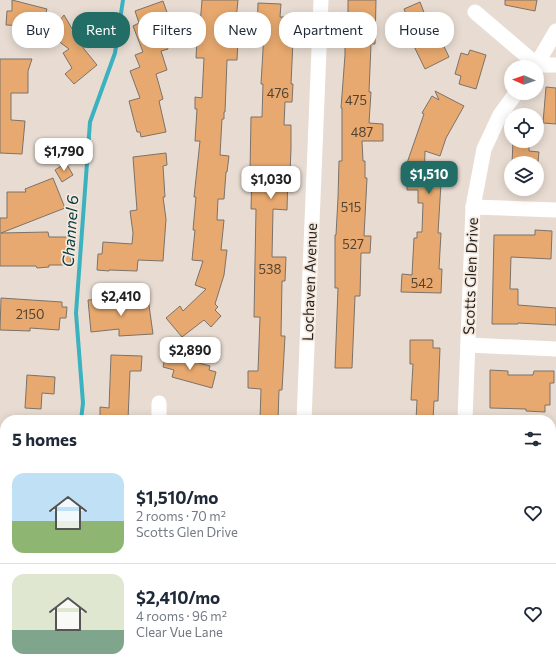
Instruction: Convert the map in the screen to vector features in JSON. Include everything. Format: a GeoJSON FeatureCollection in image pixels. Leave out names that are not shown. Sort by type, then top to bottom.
{"type":"FeatureCollection","features":[{"type":"Feature","properties":{"kind":"street","name":"Lochaven Avenue"},"geometry":{"type":"LineString","coordinates":[[304,415],[321,0]]}},
{"type":"Feature","properties":{"kind":"street"},"geometry":{"type":"LineString","coordinates":[[475,12],[529,60]]}},
{"type":"Feature","properties":{"kind":"street"},"geometry":{"type":"LineString","coordinates":[[539,60],[556,31]]}},
{"type":"Feature","properties":{"kind":"street"},"geometry":{"type":"LineString","coordinates":[[544,66],[556,65]]}},
{"type":"Feature","properties":{"kind":"street","name":"Scotts Glen Drive"},"geometry":{"type":"LineString","coordinates":[[465,415],[473,207],[484,149],[500,115],[511,100]]}},
{"type":"Feature","properties":{"kind":"street"},"geometry":{"type":"LineString","coordinates":[[473,207],[556,210]]}},
{"type":"Feature","properties":{"kind":"street"},"geometry":{"type":"LineString","coordinates":[[468,346],[556,349]]}},
{"type":"Feature","properties":{"kind":"street"},"geometry":{"type":"LineString","coordinates":[[159,403],[159,415]]}},
{"type":"Feature","properties":{"kind":"building"},"geometry":{"type":"Polygon","coordinates":[[[12,0],[47,9],[46,12],[12,12],[12,25],[6,25],[7,11],[12,11],[12,0]]]}},
{"type":"Feature","properties":{"kind":"building"},"geometry":{"type":"Polygon","coordinates":[[[202,0],[238,0],[237,12],[214,12],[214,48],[238,48],[237,60],[227,60],[225,112],[224,119],[222,119],[220,155],[229,156],[224,199],[218,199],[217,220],[224,220],[221,250],[227,250],[224,275],[215,304],[218,307],[215,310],[221,316],[211,327],[204,320],[182,337],[166,318],[180,306],[183,311],[206,289],[195,285],[203,261],[192,260],[195,230],[193,230],[196,197],[194,197],[200,141],[195,141],[197,109],[195,109],[195,97],[202,98],[204,58],[196,58],[196,48],[206,48],[206,12],[201,12],[202,0]]]}},
{"type":"Feature","properties":{"kind":"building"},"geometry":{"type":"Polygon","coordinates":[[[348,0],[376,0],[376,12],[348,12],[348,0]]]}},
{"type":"Feature","properties":{"kind":"building"},"geometry":{"type":"Polygon","coordinates":[[[505,0],[537,0],[535,11],[505,5],[505,0]]]}},
{"type":"Feature","properties":{"kind":"building"},"geometry":{"type":"Polygon","coordinates":[[[163,1],[167,12],[138,12],[138,20],[135,11],[163,1]]]}},
{"type":"Feature","properties":{"kind":"building"},"geometry":{"type":"Polygon","coordinates":[[[420,2],[424,12],[405,12],[404,9],[420,2]]]}},
{"type":"Feature","properties":{"kind":"building"},"geometry":{"type":"Polygon","coordinates":[[[258,3],[281,4],[280,12],[279,12],[279,48],[293,48],[291,84],[293,84],[292,102],[285,102],[284,125],[291,125],[290,173],[288,173],[287,210],[273,209],[272,257],[286,257],[285,281],[282,281],[281,336],[285,336],[282,390],[279,390],[278,415],[260,415],[261,389],[248,388],[248,371],[258,371],[260,317],[254,317],[256,209],[251,209],[252,172],[250,172],[251,117],[262,117],[263,84],[261,84],[263,48],[271,48],[271,12],[258,12],[258,3]]]}},
{"type":"Feature","properties":{"kind":"building"},"geometry":{"type":"Polygon","coordinates":[[[64,15],[72,29],[72,48],[83,48],[97,65],[74,84],[65,74],[72,68],[63,53],[69,49],[64,45],[64,15]]]}},
{"type":"Feature","properties":{"kind":"building"},"geometry":{"type":"Polygon","coordinates":[[[138,24],[138,39],[133,26],[138,24]]]}},
{"type":"Feature","properties":{"kind":"building"},"geometry":{"type":"Polygon","coordinates":[[[141,48],[168,49],[161,51],[167,70],[156,74],[163,99],[159,101],[166,132],[141,137],[140,132],[137,132],[129,101],[140,98],[130,71],[140,67],[135,55],[143,52],[141,48]]]}},
{"type":"Feature","properties":{"kind":"building"},"geometry":{"type":"Polygon","coordinates":[[[345,48],[371,48],[369,92],[371,92],[369,123],[383,124],[383,141],[362,141],[363,161],[365,161],[365,178],[367,178],[364,236],[371,236],[370,253],[361,253],[360,296],[355,296],[352,368],[335,368],[338,288],[335,288],[335,235],[339,161],[342,161],[341,108],[345,48]]]}},
{"type":"Feature","properties":{"kind":"building"},"geometry":{"type":"Polygon","coordinates":[[[415,48],[445,48],[449,57],[425,69],[415,48]]]}},
{"type":"Feature","properties":{"kind":"building"},"geometry":{"type":"Polygon","coordinates":[[[470,50],[486,55],[476,89],[459,84],[461,76],[455,74],[461,53],[468,55],[470,50]]]}},
{"type":"Feature","properties":{"kind":"building"},"geometry":{"type":"Polygon","coordinates":[[[0,59],[32,59],[28,71],[28,93],[11,93],[11,120],[25,121],[22,154],[0,153],[0,59]]]}},
{"type":"Feature","properties":{"kind":"building"},"geometry":{"type":"Polygon","coordinates":[[[546,87],[556,88],[556,124],[544,123],[546,87]]]}},
{"type":"Feature","properties":{"kind":"building"},"geometry":{"type":"Polygon","coordinates":[[[435,91],[464,106],[446,138],[440,156],[425,151],[424,183],[441,183],[438,233],[441,233],[439,269],[442,269],[441,293],[401,292],[402,274],[412,275],[414,238],[417,238],[417,232],[422,232],[423,203],[418,203],[418,190],[407,190],[407,163],[424,114],[422,113],[432,96],[439,100],[435,91]]]}},
{"type":"Feature","properties":{"kind":"building"},"geometry":{"type":"Polygon","coordinates":[[[513,148],[529,148],[529,151],[539,152],[539,156],[512,156],[513,148]]]}},
{"type":"Feature","properties":{"kind":"building"},"geometry":{"type":"Polygon","coordinates":[[[166,153],[167,165],[163,166],[165,197],[163,197],[166,219],[163,261],[138,260],[137,271],[97,270],[98,254],[102,254],[103,242],[132,244],[133,233],[130,211],[137,210],[133,157],[166,153]]]}},
{"type":"Feature","properties":{"kind":"building"},"geometry":{"type":"Polygon","coordinates":[[[66,163],[73,175],[62,182],[55,170],[66,163]]]}},
{"type":"Feature","properties":{"kind":"building"},"geometry":{"type":"Polygon","coordinates":[[[53,178],[65,208],[1,233],[48,232],[49,237],[70,237],[71,265],[49,265],[49,267],[37,268],[36,266],[0,266],[0,218],[7,218],[7,192],[26,192],[25,189],[53,178]]]}},
{"type":"Feature","properties":{"kind":"building"},"geometry":{"type":"Polygon","coordinates":[[[535,230],[552,231],[551,259],[511,257],[510,289],[518,289],[518,305],[556,308],[556,325],[518,323],[492,324],[494,235],[535,235],[535,230]]]}},
{"type":"Feature","properties":{"kind":"building"},"geometry":{"type":"Polygon","coordinates":[[[1,298],[62,302],[62,307],[67,307],[66,318],[60,318],[59,330],[30,328],[30,331],[0,330],[1,298]]]}},
{"type":"Feature","properties":{"kind":"building"},"geometry":{"type":"Polygon","coordinates":[[[148,298],[153,334],[119,336],[119,329],[91,332],[88,300],[102,299],[103,302],[128,301],[148,298]]]}},
{"type":"Feature","properties":{"kind":"building"},"geometry":{"type":"Polygon","coordinates":[[[410,340],[433,340],[433,348],[440,348],[438,401],[434,401],[433,415],[416,415],[417,400],[411,400],[413,364],[410,364],[410,340]]]}},
{"type":"Feature","properties":{"kind":"building"},"geometry":{"type":"Polygon","coordinates":[[[166,354],[210,366],[209,370],[216,372],[212,388],[172,377],[174,370],[163,367],[166,354]]]}},
{"type":"Feature","properties":{"kind":"building"},"geometry":{"type":"Polygon","coordinates":[[[111,355],[142,356],[141,371],[130,371],[128,415],[100,415],[100,407],[109,408],[111,355]]]}},
{"type":"Feature","properties":{"kind":"building"},"geometry":{"type":"Polygon","coordinates":[[[490,370],[508,371],[508,375],[533,375],[534,371],[554,371],[554,383],[550,383],[550,405],[545,405],[545,412],[526,411],[526,409],[490,408],[490,370]]]}},
{"type":"Feature","properties":{"kind":"building"},"geometry":{"type":"Polygon","coordinates":[[[27,375],[55,377],[54,394],[42,393],[41,409],[25,408],[27,375]]]}},
{"type":"Feature","properties":{"kind":"waterway","name":"Channel 6"},"geometry":{"type":"LineString","coordinates":[[82,415],[83,403],[76,313],[90,122],[115,53],[123,0]]}}]}
